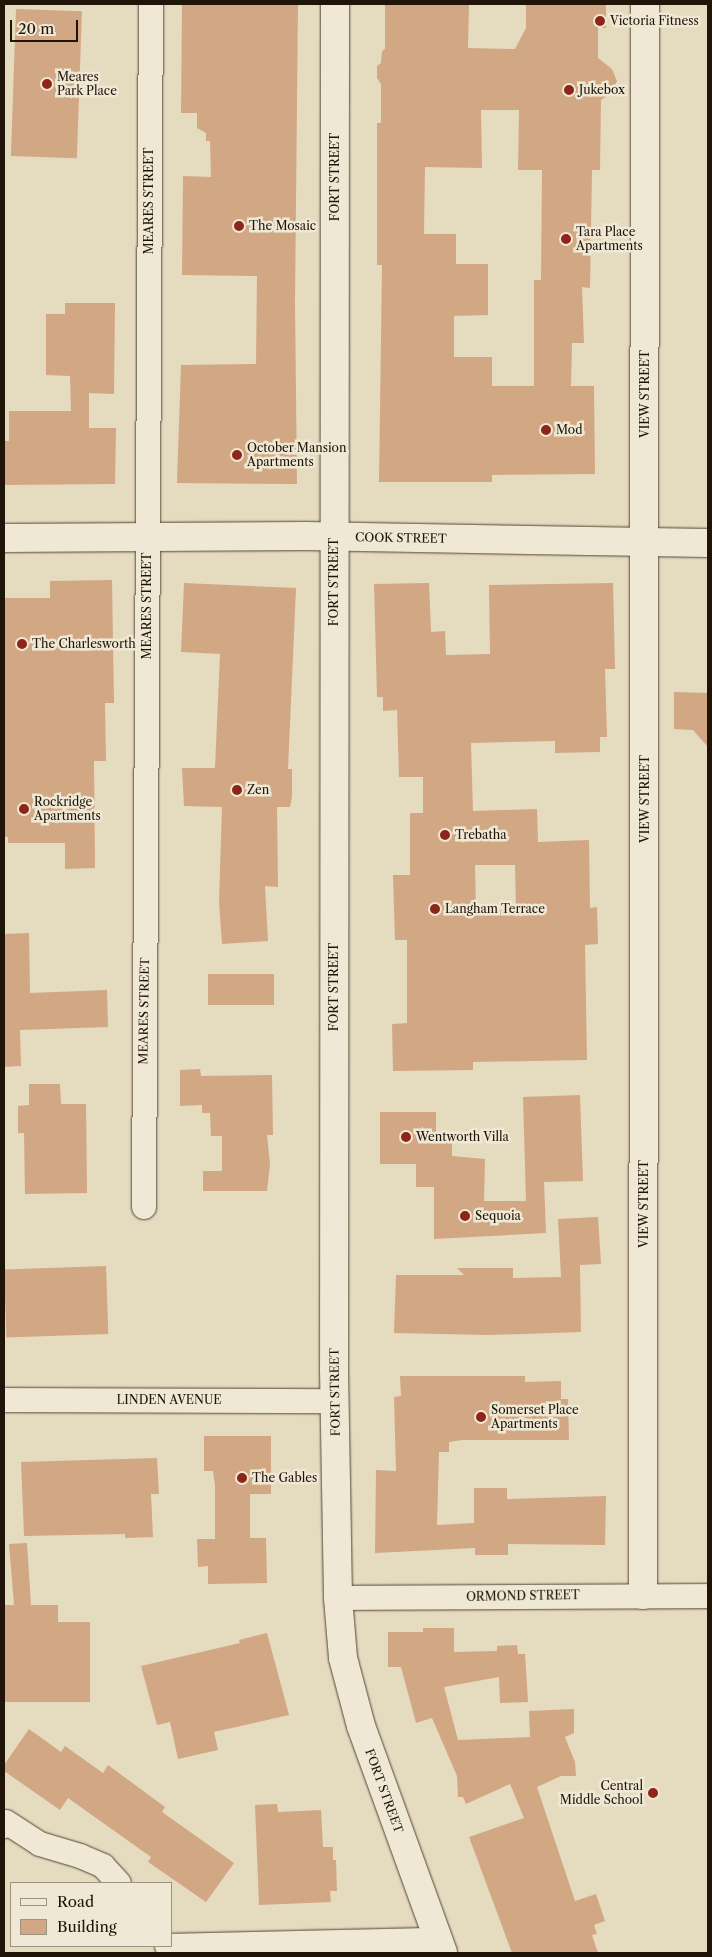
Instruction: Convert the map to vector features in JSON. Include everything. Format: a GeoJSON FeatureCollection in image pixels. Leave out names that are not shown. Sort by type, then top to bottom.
{"type":"FeatureCollection","features":[{"type":"Feature","properties":{"kind":"main road","name":"FORT STREET"},"geometry":{"type":"LineString","coordinates":[[335,4],[335,1400],[338,1598],[343,1658],[361,1726],[441,1947]]}},
{"type":"Feature","properties":{"kind":"main road","name":"VIEW STREET"},"geometry":{"type":"LineString","coordinates":[[643,1595],[646,542],[645,4]]}},
{"type":"Feature","properties":{"kind":"main road","name":"COOK STREET"},"geometry":{"type":"LineString","coordinates":[[4,538],[334,536],[708,542]]}},
{"type":"Feature","properties":{"kind":"street","name":"MEARES STREET"},"geometry":{"type":"LineString","coordinates":[[144,1207],[151,4]]}},
{"type":"Feature","properties":{"kind":"street","name":"LINDEN AVENUE"},"geometry":{"type":"LineString","coordinates":[[4,1400],[335,1400]]}},
{"type":"Feature","properties":{"kind":"street","name":"ORMOND STREET"},"geometry":{"type":"LineString","coordinates":[[338,1598],[708,1596]]}},
{"type":"Feature","properties":{"kind":"street"},"geometry":{"type":"LineString","coordinates":[[5,1823],[40,1844],[80,1856],[103,1866],[118,1882]]}},
{"type":"Feature","properties":{"kind":"street"},"geometry":{"type":"LineString","coordinates":[[172,1947],[198,1950],[441,1947]]}},
{"type":"Feature","properties":{"kind":"building"},"geometry":{"type":"Polygon","coordinates":[[[182,4],[298,4],[295,302],[297,484],[177,483],[181,365],[256,364],[257,276],[182,275],[183,176],[211,177],[210,141],[206,141],[206,133],[197,128],[197,113],[181,113],[182,4]]]}},
{"type":"Feature","properties":{"kind":"building"},"geometry":{"type":"Polygon","coordinates":[[[385,4],[469,4],[468,48],[515,49],[526,28],[526,4],[606,4],[606,28],[598,28],[598,58],[612,69],[617,81],[612,92],[601,100],[600,170],[592,170],[590,288],[582,287],[584,343],[572,343],[571,386],[594,386],[595,474],[492,475],[492,482],[379,482],[382,265],[377,265],[377,123],[381,123],[381,84],[377,78],[377,66],[381,63],[382,51],[385,49],[385,4]],[[481,110],[482,168],[425,167],[424,234],[456,234],[456,264],[488,264],[488,315],[454,316],[454,357],[492,357],[492,386],[534,386],[534,280],[541,280],[542,170],[518,170],[519,110],[481,110]]]}},
{"type":"Feature","properties":{"kind":"building","name":"Meares Park Place"},"geometry":{"type":"Polygon","coordinates":[[[16,9],[82,11],[77,158],[11,156],[16,9]]]}},
{"type":"Feature","properties":{"kind":"building"},"geometry":{"type":"Polygon","coordinates":[[[65,303],[115,303],[114,394],[89,393],[89,428],[116,428],[115,484],[4,485],[4,441],[9,441],[9,411],[71,411],[70,376],[46,375],[46,314],[65,314],[65,303]]]}},
{"type":"Feature","properties":{"kind":"building"},"geometry":{"type":"Polygon","coordinates":[[[112,580],[114,703],[105,703],[106,761],[94,761],[95,868],[65,869],[65,843],[8,843],[8,837],[4,837],[4,598],[50,598],[50,581],[112,580]]]}},
{"type":"Feature","properties":{"kind":"building"},"geometry":{"type":"Polygon","coordinates":[[[184,583],[296,588],[288,769],[292,769],[292,796],[290,807],[277,807],[278,887],[265,886],[268,941],[222,944],[219,901],[222,807],[184,806],[182,768],[215,768],[220,654],[181,652],[184,583]]]}},
{"type":"Feature","properties":{"kind":"building"},"geometry":{"type":"Polygon","coordinates":[[[429,583],[431,632],[445,631],[446,655],[490,654],[489,585],[613,583],[615,669],[605,669],[607,737],[600,737],[600,752],[555,753],[555,741],[471,743],[473,811],[537,809],[538,842],[589,840],[590,908],[597,907],[598,944],[585,945],[587,1060],[473,1062],[473,1070],[393,1071],[392,1024],[407,1023],[407,940],[395,940],[393,875],[410,875],[410,813],[423,813],[423,777],[399,777],[397,710],[383,711],[383,697],[377,697],[374,584],[429,583]],[[475,865],[476,911],[516,910],[515,865],[475,865]]]}},
{"type":"Feature","properties":{"kind":"building"},"geometry":{"type":"Polygon","coordinates":[[[674,692],[708,693],[708,747],[693,730],[674,729],[674,692]]]}},
{"type":"Feature","properties":{"kind":"building"},"geometry":{"type":"Polygon","coordinates":[[[29,933],[30,993],[107,990],[108,1027],[20,1030],[21,1066],[4,1067],[4,934],[29,933]]]}},
{"type":"Feature","properties":{"kind":"building"},"geometry":{"type":"Polygon","coordinates":[[[208,974],[274,974],[274,1005],[208,1005],[208,974]]]}},
{"type":"Feature","properties":{"kind":"building"},"geometry":{"type":"Polygon","coordinates":[[[200,1069],[201,1076],[272,1075],[273,1135],[267,1135],[270,1164],[267,1191],[203,1191],[203,1171],[222,1171],[222,1136],[211,1136],[210,1113],[202,1113],[202,1105],[180,1106],[180,1070],[200,1069]]]}},
{"type":"Feature","properties":{"kind":"building"},"geometry":{"type":"Polygon","coordinates":[[[29,1084],[60,1084],[61,1104],[86,1104],[87,1193],[25,1194],[24,1133],[18,1133],[18,1106],[29,1105],[29,1084]]]}},
{"type":"Feature","properties":{"kind":"building"},"geometry":{"type":"Polygon","coordinates":[[[580,1095],[583,1181],[544,1182],[546,1233],[434,1239],[434,1187],[416,1187],[416,1164],[380,1164],[380,1112],[436,1112],[436,1140],[452,1140],[452,1156],[485,1159],[484,1201],[526,1201],[523,1097],[580,1095]]]}},
{"type":"Feature","properties":{"kind":"building"},"geometry":{"type":"Polygon","coordinates":[[[598,1217],[601,1264],[580,1265],[581,1332],[489,1335],[394,1333],[396,1275],[464,1275],[457,1268],[513,1268],[513,1278],[561,1277],[558,1219],[598,1217]]]}},
{"type":"Feature","properties":{"kind":"building"},"geometry":{"type":"Polygon","coordinates":[[[106,1266],[108,1334],[6,1338],[4,1270],[106,1266]]]}},
{"type":"Feature","properties":{"kind":"building"},"geometry":{"type":"Polygon","coordinates":[[[400,1376],[525,1376],[525,1382],[561,1381],[561,1399],[568,1399],[569,1440],[462,1440],[449,1442],[449,1452],[439,1452],[437,1525],[474,1523],[474,1488],[507,1488],[507,1499],[606,1496],[605,1545],[508,1544],[508,1555],[475,1555],[475,1548],[375,1553],[376,1470],[396,1471],[394,1397],[401,1396],[400,1376]]]}},
{"type":"Feature","properties":{"kind":"building"},"geometry":{"type":"Polygon","coordinates":[[[204,1436],[271,1436],[271,1494],[250,1494],[250,1538],[266,1538],[267,1583],[208,1584],[208,1566],[198,1567],[197,1539],[215,1539],[215,1486],[213,1471],[204,1471],[204,1436]]]}},
{"type":"Feature","properties":{"kind":"building"},"geometry":{"type":"Polygon","coordinates":[[[157,1458],[159,1494],[151,1494],[153,1537],[125,1538],[125,1534],[24,1536],[21,1462],[157,1458]]]}},
{"type":"Feature","properties":{"kind":"building"},"geometry":{"type":"Polygon","coordinates":[[[27,1543],[31,1605],[58,1605],[58,1622],[90,1622],[90,1702],[4,1702],[4,1605],[14,1605],[9,1544],[27,1543]]]}},
{"type":"Feature","properties":{"kind":"building"},"geometry":{"type":"Polygon","coordinates":[[[423,1628],[454,1628],[454,1652],[497,1651],[497,1646],[517,1645],[518,1654],[525,1654],[528,1702],[500,1703],[499,1677],[444,1687],[458,1740],[530,1737],[529,1711],[574,1709],[574,1733],[565,1737],[575,1762],[576,1776],[561,1776],[537,1787],[575,1901],[596,1894],[605,1921],[594,1925],[597,1934],[592,1935],[598,1953],[512,1953],[469,1837],[524,1818],[510,1784],[466,1804],[463,1797],[458,1797],[457,1776],[432,1718],[416,1723],[401,1667],[388,1667],[388,1632],[423,1632],[423,1628]]]}},
{"type":"Feature","properties":{"kind":"building"},"geometry":{"type":"Polygon","coordinates":[[[267,1633],[289,1715],[214,1732],[218,1750],[178,1759],[170,1722],[157,1725],[141,1666],[240,1643],[239,1640],[267,1633]]]}},
{"type":"Feature","properties":{"kind":"building"},"geometry":{"type":"Polygon","coordinates":[[[29,1729],[61,1752],[65,1746],[103,1773],[108,1765],[165,1807],[162,1812],[234,1863],[206,1902],[148,1862],[151,1857],[68,1798],[60,1810],[4,1771],[4,1765],[29,1729]]]}},
{"type":"Feature","properties":{"kind":"building"},"geometry":{"type":"Polygon","coordinates":[[[277,1804],[278,1812],[321,1810],[323,1847],[333,1847],[333,1860],[336,1860],[337,1891],[330,1891],[331,1902],[259,1905],[255,1805],[277,1804]]]}},
{"type":"Feature","properties":{"kind":"place","name":"Victoria Fitness"},"geometry":{"type":"Point","coordinates":[600,21]}},
{"type":"Feature","properties":{"kind":"place","name":"Meares Park Place"},"geometry":{"type":"Point","coordinates":[47,84]}},
{"type":"Feature","properties":{"kind":"place","name":"Jukebox"},"geometry":{"type":"Point","coordinates":[569,90]}},
{"type":"Feature","properties":{"kind":"place","name":"The Mosaic"},"geometry":{"type":"Point","coordinates":[239,226]}},
{"type":"Feature","properties":{"kind":"place","name":"Tara Place Apartments"},"geometry":{"type":"Point","coordinates":[566,239]}},
{"type":"Feature","properties":{"kind":"place","name":"Mod"},"geometry":{"type":"Point","coordinates":[546,430]}},
{"type":"Feature","properties":{"kind":"place","name":"October Mansion Apartments"},"geometry":{"type":"Point","coordinates":[237,455]}},
{"type":"Feature","properties":{"kind":"place","name":"The Charlesworth"},"geometry":{"type":"Point","coordinates":[22,644]}},
{"type":"Feature","properties":{"kind":"place","name":"Zen"},"geometry":{"type":"Point","coordinates":[237,790]}},
{"type":"Feature","properties":{"kind":"place","name":"Rockridge Apartments"},"geometry":{"type":"Point","coordinates":[24,809]}},
{"type":"Feature","properties":{"kind":"place","name":"Trebatha"},"geometry":{"type":"Point","coordinates":[445,835]}},
{"type":"Feature","properties":{"kind":"place","name":"Langham Terrace"},"geometry":{"type":"Point","coordinates":[435,909]}},
{"type":"Feature","properties":{"kind":"place","name":"Wentworth Villa"},"geometry":{"type":"Point","coordinates":[406,1137]}},
{"type":"Feature","properties":{"kind":"place","name":"Sequoia"},"geometry":{"type":"Point","coordinates":[465,1216]}},
{"type":"Feature","properties":{"kind":"place","name":"Somerset Place Apartments"},"geometry":{"type":"Point","coordinates":[481,1417]}},
{"type":"Feature","properties":{"kind":"place","name":"The Gables"},"geometry":{"type":"Point","coordinates":[242,1478]}},
{"type":"Feature","properties":{"kind":"place","name":"Central Middle School"},"geometry":{"type":"Point","coordinates":[653,1793]}}]}
